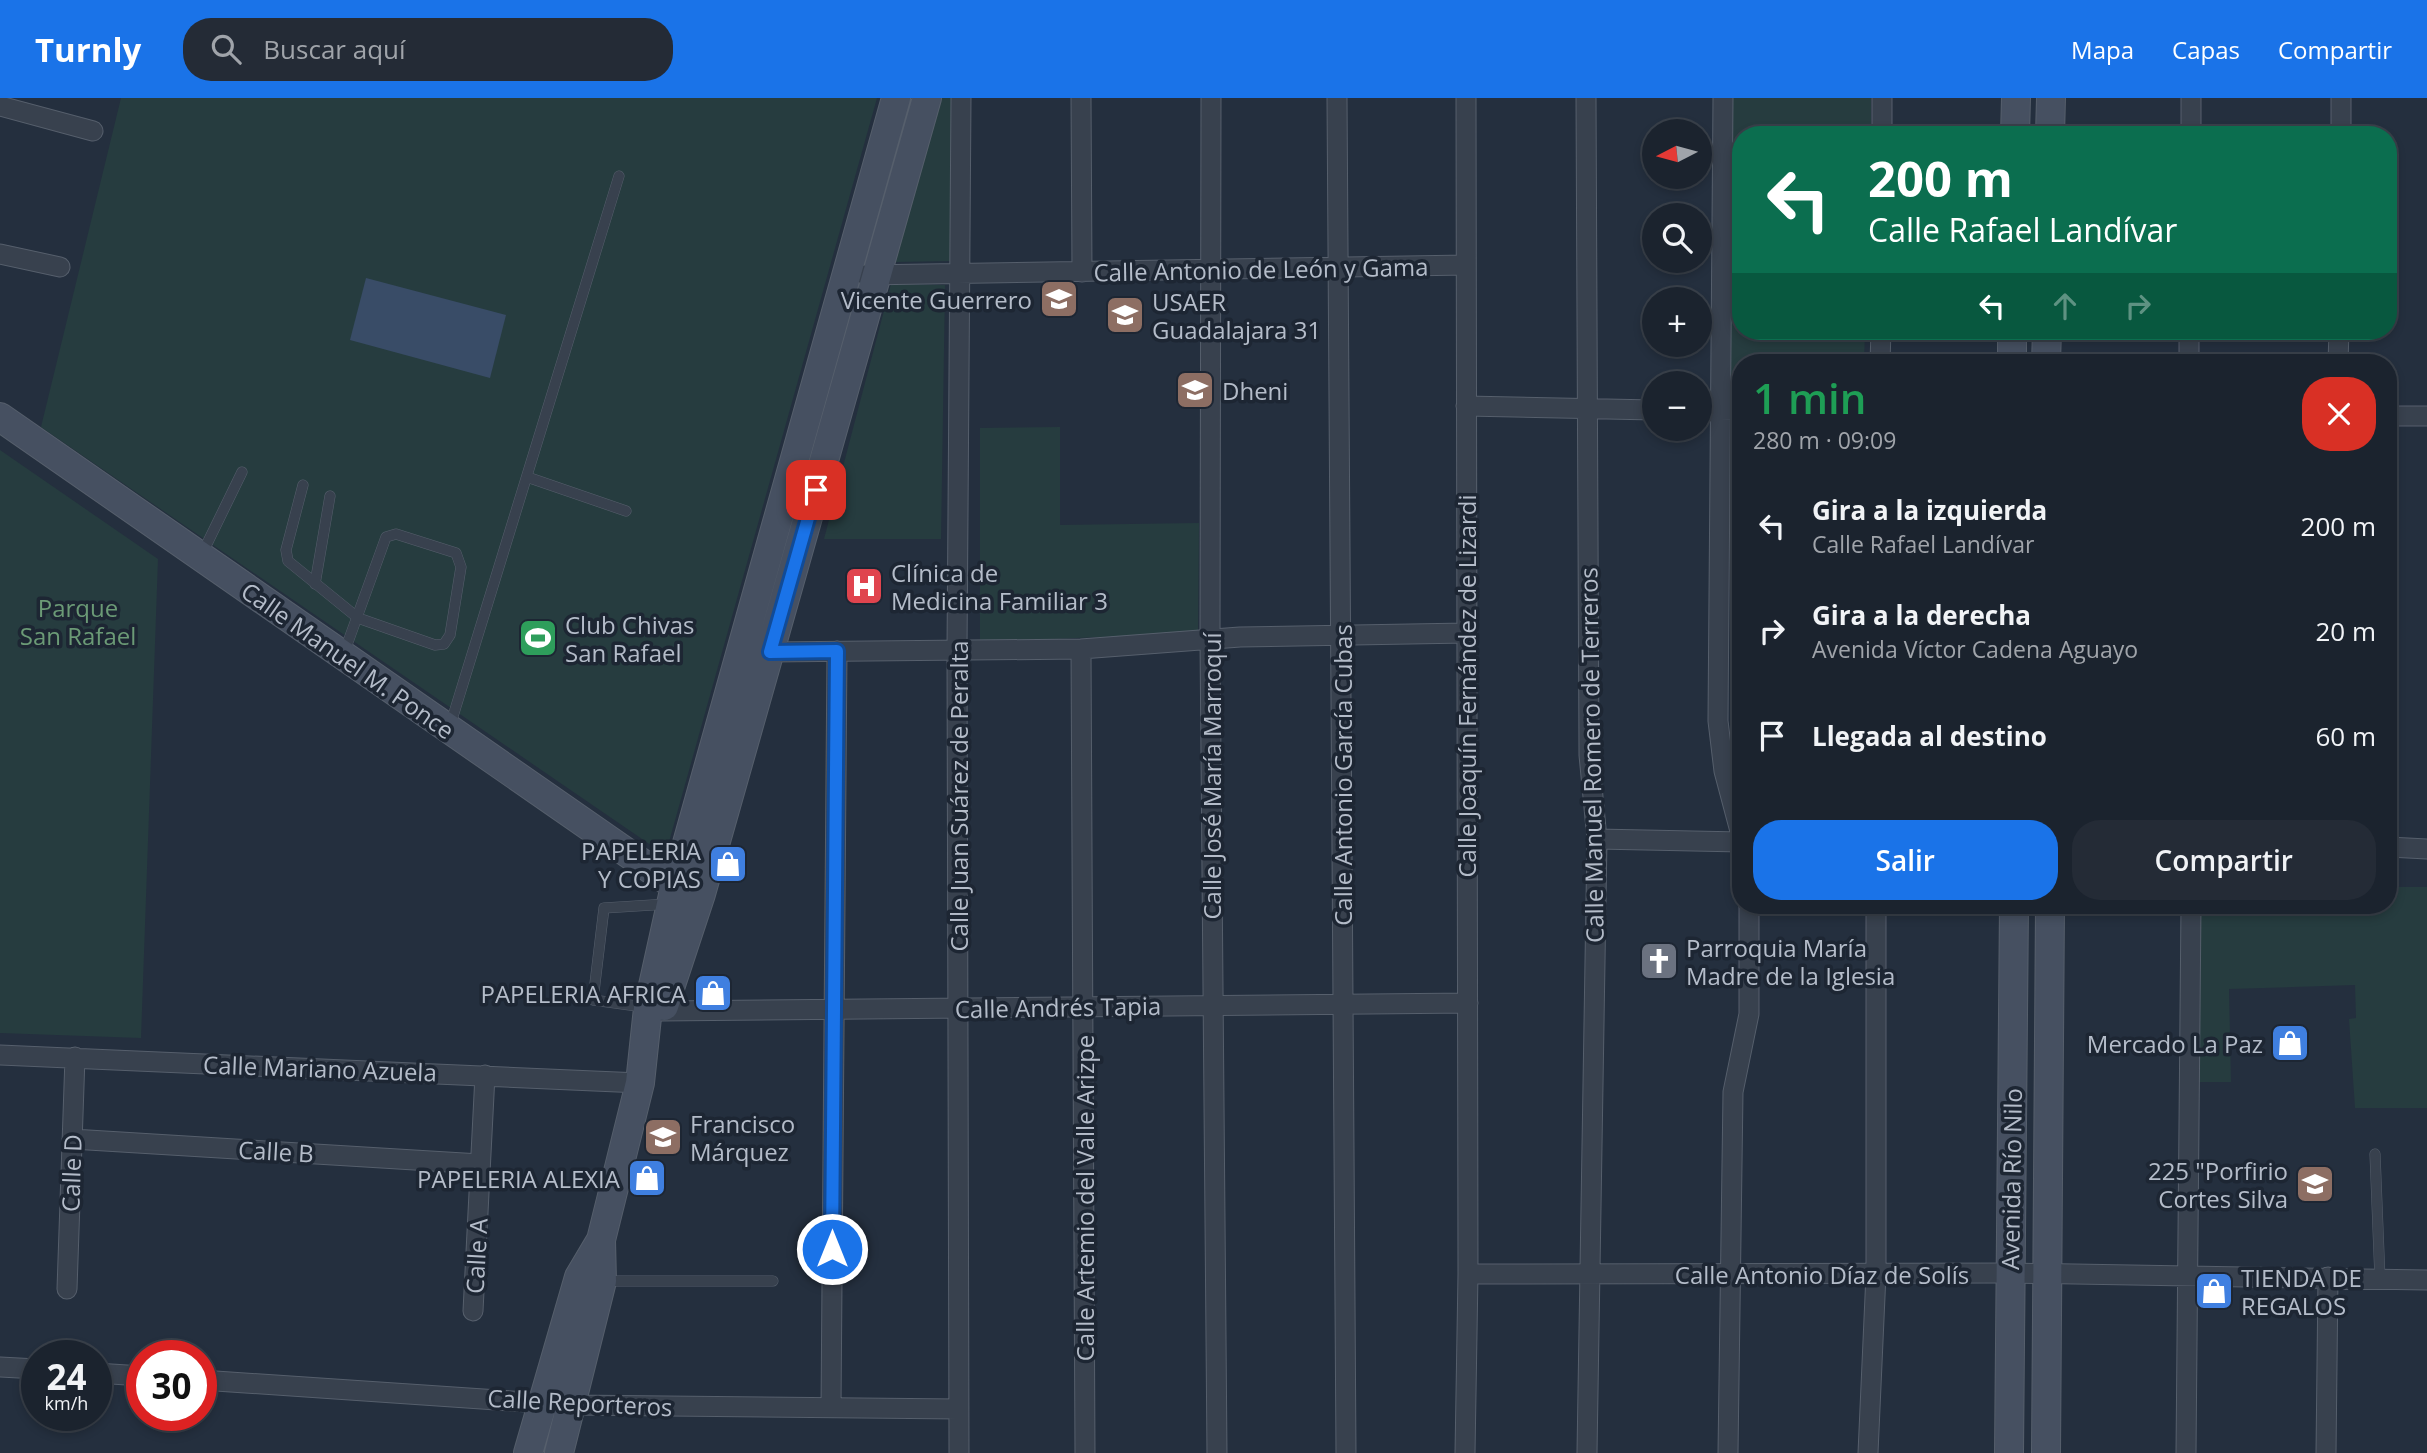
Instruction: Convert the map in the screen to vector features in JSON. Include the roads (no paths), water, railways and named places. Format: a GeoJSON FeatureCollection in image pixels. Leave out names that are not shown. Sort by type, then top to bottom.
{"type":"FeatureCollection","features":[{"type":"Feature","properties":{"kind":"street"},"geometry":{"type":"LineString","coordinates":[[559,1453],[603,1281],[601,1240],[640,1083],[652,1016],[671,990],[683,895],[846,276],[896,98]]}},
{"type":"Feature","properties":{"kind":"street"},"geometry":{"type":"LineString","coordinates":[[683,895],[770,652],[927,98]]}},
{"type":"Feature","properties":{"kind":"street","name":"Calle Juan Suárez de Peralta"},"geometry":{"type":"LineString","coordinates":[[959,1453],[957,650],[961,98]]}},
{"type":"Feature","properties":{"kind":"street"},"geometry":{"type":"LineString","coordinates":[[1081,98],[1082,272]]}},
{"type":"Feature","properties":{"kind":"street","name":"Calle José María Marroquí"},"geometry":{"type":"LineString","coordinates":[[1211,98],[1213,269],[1210,640],[1217,1453]]}},
{"type":"Feature","properties":{"kind":"street","name":"Calle Antonio García Cubas"},"geometry":{"type":"LineString","coordinates":[[1337,98],[1346,1453]]}},
{"type":"Feature","properties":{"kind":"street","name":"Calle Joaquín Fernández de Lizardi"},"geometry":{"type":"LineString","coordinates":[[1465,1453],[1468,1274],[1466,98]]}},
{"type":"Feature","properties":{"kind":"street","name":"Calle Manuel Romero de Terreros"},"geometry":{"type":"LineString","coordinates":[[1587,98],[1589,755],[1597,839],[1587,1453]]}},
{"type":"Feature","properties":{"kind":"street"},"geometry":{"type":"LineString","coordinates":[[1723,98],[1718,721],[1724,771],[1732,801]]}},
{"type":"Feature","properties":{"kind":"street"},"geometry":{"type":"LineString","coordinates":[[1882,98],[1882,126]]}},
{"type":"Feature","properties":{"kind":"street"},"geometry":{"type":"LineString","coordinates":[[2015,126],[2016,98]]}},
{"type":"Feature","properties":{"kind":"street"},"geometry":{"type":"LineString","coordinates":[[2050,126],[2051,98]]}},
{"type":"Feature","properties":{"kind":"street"},"geometry":{"type":"LineString","coordinates":[[2191,98],[2191,126]]}},
{"type":"Feature","properties":{"kind":"street"},"geometry":{"type":"LineString","coordinates":[[2341,98],[2341,126]]}},
{"type":"Feature","properties":{"kind":"street"},"geometry":{"type":"LineString","coordinates":[[0,106],[93,131]]}},
{"type":"Feature","properties":{"kind":"street"},"geometry":{"type":"LineString","coordinates":[[0,254],[60,267]]}},
{"type":"Feature","properties":{"kind":"street","name":"Calle Antonio de León y Gama"},"geometry":{"type":"LineString","coordinates":[[846,276],[1466,265]]}},
{"type":"Feature","properties":{"kind":"street"},"geometry":{"type":"LineString","coordinates":[[1466,406],[1642,410]]}},
{"type":"Feature","properties":{"kind":"street"},"geometry":{"type":"LineString","coordinates":[[1712,411],[1732,410]]}},
{"type":"Feature","properties":{"kind":"street"},"geometry":{"type":"LineString","coordinates":[[2397,416],[2427,416]]}},
{"type":"Feature","properties":{"kind":"street","name":"Calle Manuel M. Ponce"},"geometry":{"type":"LineString","coordinates":[[0,417],[683,895]]}},
{"type":"Feature","properties":{"kind":"street"},"geometry":{"type":"LineString","coordinates":[[770,652],[1081,649],[1341,634],[1465,633]]}},
{"type":"Feature","properties":{"kind":"street","name":"Calle Artemio del Valle Arizpe"},"geometry":{"type":"LineString","coordinates":[[1081,649],[1086,1453]]}},
{"type":"Feature","properties":{"kind":"street"},"geometry":{"type":"LineString","coordinates":[[831,1408],[837,651]]}},
{"type":"Feature","properties":{"kind":"street"},"geometry":{"type":"LineString","coordinates":[[1597,839],[1732,842]]}},
{"type":"Feature","properties":{"kind":"street"},"geometry":{"type":"LineString","coordinates":[[2397,848],[2427,849]]}},
{"type":"Feature","properties":{"kind":"street"},"geometry":{"type":"LineString","coordinates":[[1728,1453],[1733,1092],[1749,1014],[1749,914]]}},
{"type":"Feature","properties":{"kind":"street"},"geometry":{"type":"LineString","coordinates":[[1868,1453],[1876,1274],[1876,914]]}},
{"type":"Feature","properties":{"kind":"street","name":"Avenida Río Nilo"},"geometry":{"type":"LineString","coordinates":[[2008,1453],[2014,914]]}},
{"type":"Feature","properties":{"kind":"street","name":"Avenida Río Nilo"},"geometry":{"type":"LineString","coordinates":[[2046,1453],[2049,914]]}},
{"type":"Feature","properties":{"kind":"street"},"geometry":{"type":"LineString","coordinates":[[2186,1453],[2191,914]]}},
{"type":"Feature","properties":{"kind":"street","name":"Calle Andrés Tapia"},"geometry":{"type":"LineString","coordinates":[[652,1016],[958,1008],[1468,1003]]}},
{"type":"Feature","properties":{"kind":"street","name":"Calle Mariano Azuela"},"geometry":{"type":"LineString","coordinates":[[0,1055],[640,1083]]}},
{"type":"Feature","properties":{"kind":"street","name":"Calle D"},"geometry":{"type":"LineString","coordinates":[[67,1289],[75,1057]]}},
{"type":"Feature","properties":{"kind":"street","name":"Calle A"},"geometry":{"type":"LineString","coordinates":[[473,1311],[485,1075]]}},
{"type":"Feature","properties":{"kind":"street","name":"Calle B"},"geometry":{"type":"LineString","coordinates":[[72,1139],[480,1164]]}},
{"type":"Feature","properties":{"kind":"street"},"geometry":{"type":"LineString","coordinates":[[528,1453],[579,1277],[601,1240]]}},
{"type":"Feature","properties":{"kind":"street","name":"Calle Antonio Díaz de Solís"},"geometry":{"type":"LineString","coordinates":[[1468,1274],[2010,1273],[2427,1280]]}},
{"type":"Feature","properties":{"kind":"street"},"geometry":{"type":"LineString","coordinates":[[2326,1453],[2328,1277]]}},
{"type":"Feature","properties":{"kind":"street"},"geometry":{"type":"LineString","coordinates":[[0,1367],[21,1368]]}},
{"type":"Feature","properties":{"kind":"street","name":"Calle Reporteros"},"geometry":{"type":"LineString","coordinates":[[217,1381],[571,1405],[959,1409]]}},
{"type":"Feature","properties":{"kind":"lane"},"geometry":{"type":"LineString","coordinates":[[449,730],[619,176]]}},
{"type":"Feature","properties":{"kind":"lane"},"geometry":{"type":"LineString","coordinates":[[200,558],[242,472]]}},
{"type":"Feature","properties":{"kind":"lane"},"geometry":{"type":"LineString","coordinates":[[527,477],[626,511]]}},
{"type":"Feature","properties":{"kind":"lane"},"geometry":{"type":"LineString","coordinates":[[303,485],[286,555],[315,584],[358,618],[435,645],[443,644],[450,635],[461,567],[456,553],[396,534],[386,537],[358,618],[342,657]]}},
{"type":"Feature","properties":{"kind":"lane"},"geometry":{"type":"LineString","coordinates":[[315,584],[330,496]]}},
{"type":"Feature","properties":{"kind":"lane"},"geometry":{"type":"LineString","coordinates":[[652,1016],[593,1000],[604,908],[683,895]]}},
{"type":"Feature","properties":{"kind":"lane"},"geometry":{"type":"LineString","coordinates":[[2375,1154],[2380,1279]]}},
{"type":"Feature","properties":{"kind":"lane"},"geometry":{"type":"LineString","coordinates":[[603,1281],[773,1281]]}},
{"type":"Feature","properties":{"kind":"water"},"geometry":{"type":"Polygon","coordinates":[[[366,278],[506,315],[490,378],[350,340],[366,278]]]}},
{"type":"Feature","properties":{"kind":"place","name":"Vicente Guerrero"},"geometry":{"type":"Point","coordinates":[1059,299]}},
{"type":"Feature","properties":{"kind":"place","name":"USAER Guadalajara 31"},"geometry":{"type":"Point","coordinates":[1125,315]}},
{"type":"Feature","properties":{"kind":"place","name":"Dheni"},"geometry":{"type":"Point","coordinates":[1195,390]}},
{"type":"Feature","properties":{"kind":"place","name":"Clínica de Medicina Familiar 3"},"geometry":{"type":"Point","coordinates":[864,586]}},
{"type":"Feature","properties":{"kind":"place","name":"Club Chivas San Rafael"},"geometry":{"type":"Point","coordinates":[538,638]}},
{"type":"Feature","properties":{"kind":"place","name":"PAPELERIA Y COPIAS"},"geometry":{"type":"Point","coordinates":[728,864]}},
{"type":"Feature","properties":{"kind":"place","name":"Parroquia María Madre de la Iglesia"},"geometry":{"type":"Point","coordinates":[1659,961]}},
{"type":"Feature","properties":{"kind":"place","name":"PAPELERIA AFRICA"},"geometry":{"type":"Point","coordinates":[713,993]}},
{"type":"Feature","properties":{"kind":"place","name":"Mercado La Paz"},"geometry":{"type":"Point","coordinates":[2290,1043]}},
{"type":"Feature","properties":{"kind":"place","name":"Francisco Márquez"},"geometry":{"type":"Point","coordinates":[663,1137]}},
{"type":"Feature","properties":{"kind":"place","name":"PAPELERIA ALEXIA"},"geometry":{"type":"Point","coordinates":[647,1178]}},
{"type":"Feature","properties":{"kind":"place","name":"225 \"Porfirio Cortes Silva"},"geometry":{"type":"Point","coordinates":[2315,1184]}},
{"type":"Feature","properties":{"kind":"place","name":"TIENDA DE REGALOS"},"geometry":{"type":"Point","coordinates":[2214,1291]}},
{"type":"Feature","properties":{"kind":"park label","name":"Parque San Rafael"},"geometry":{"type":"Point","coordinates":[78,621]}}]}
